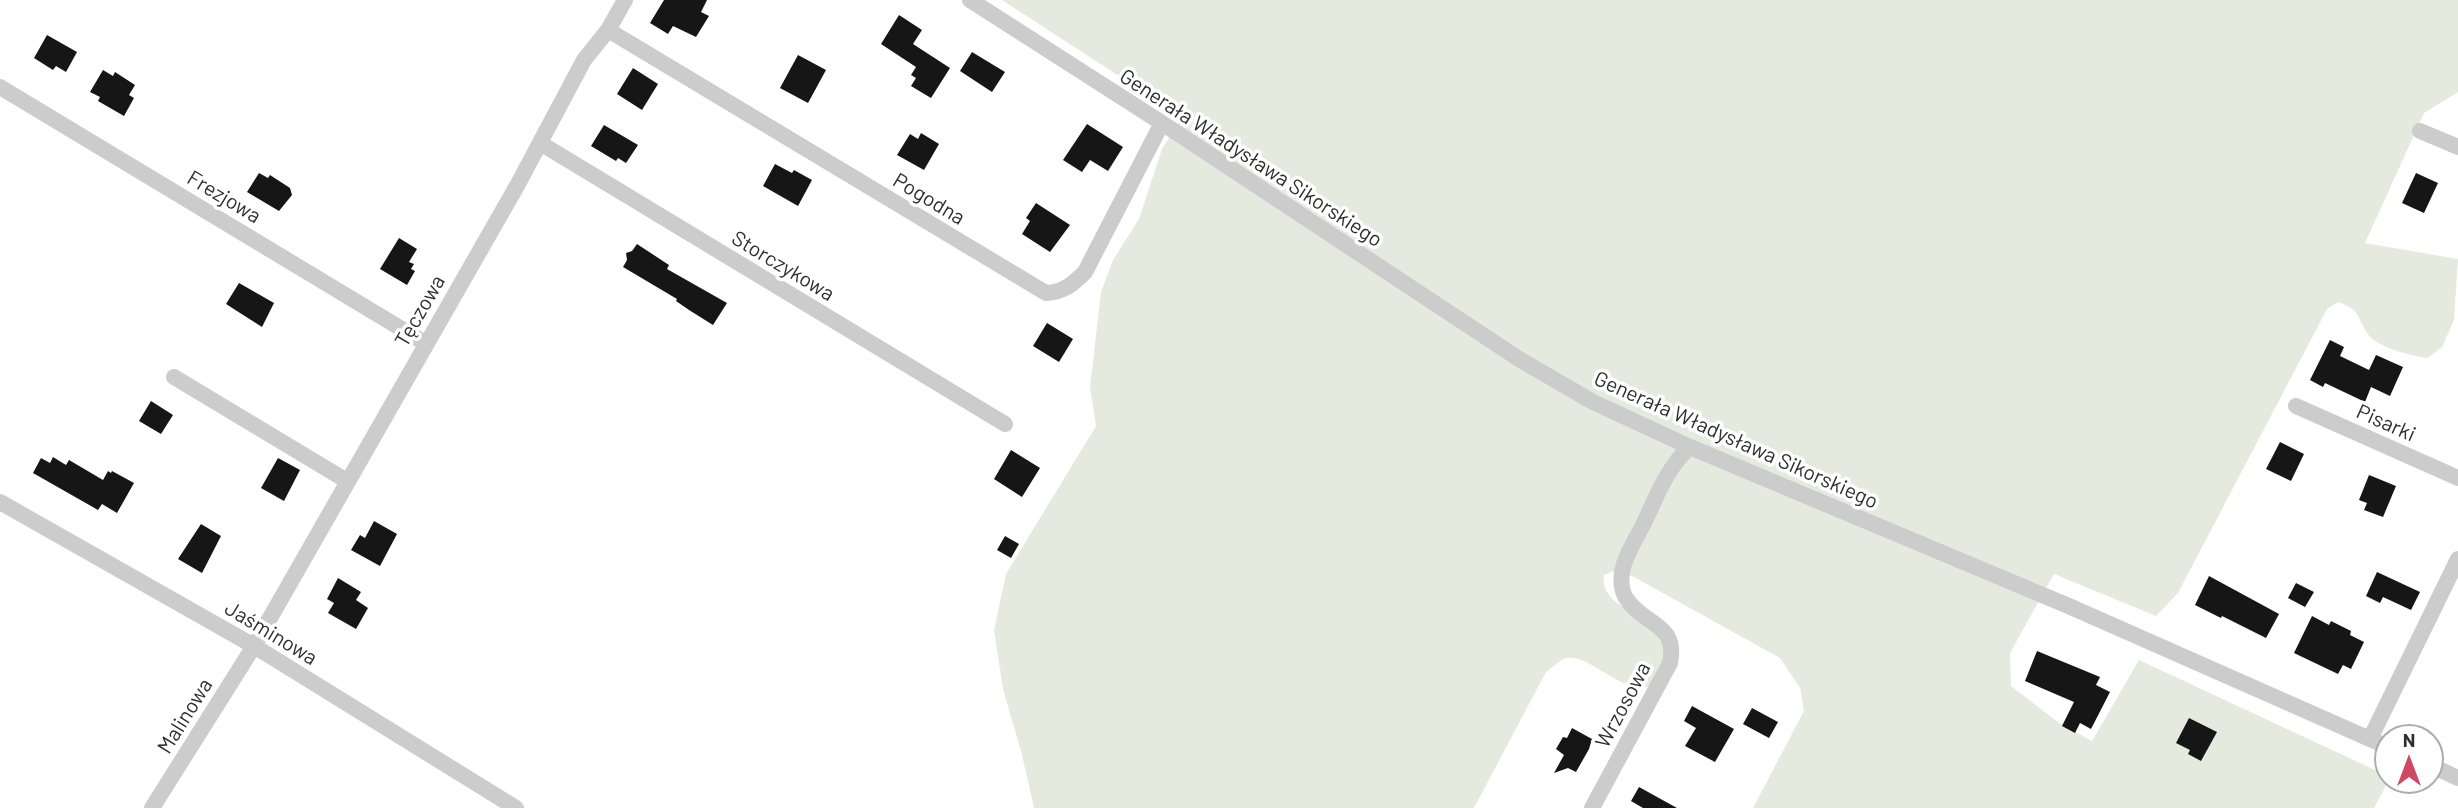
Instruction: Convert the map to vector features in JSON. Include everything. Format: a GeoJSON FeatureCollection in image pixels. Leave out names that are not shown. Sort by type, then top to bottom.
{"type":"FeatureCollection","features":[{"type":"Feature","properties":{"kind":"street","name":"Tęczowa"},"geometry":{"type":"LineString","coordinates":[[254,646],[540,143],[584,60],[608,30],[625,0]]}},
{"type":"Feature","properties":{"kind":"street","name":"Generała Władysława Sikorskiego"},"geometry":{"type":"LineString","coordinates":[[970,0],[1162,123],[1519,359],[1593,402],[1690,447],[2071,607],[2374,741]]}},
{"type":"Feature","properties":{"kind":"street","name":"Pogodna"},"geometry":{"type":"LineString","coordinates":[[608,30],[1046,293],[1058,292],[1071,285],[1085,272],[1162,123]]}},
{"type":"Feature","properties":{"kind":"street","name":"Frezjowa"},"geometry":{"type":"LineString","coordinates":[[0,87],[425,343]]}},
{"type":"Feature","properties":{"kind":"street"},"geometry":{"type":"LineString","coordinates":[[2420,131],[2458,147]]}},
{"type":"Feature","properties":{"kind":"street","name":"Storczykowa"},"geometry":{"type":"LineString","coordinates":[[540,143],[1005,424]]}},
{"type":"Feature","properties":{"kind":"street"},"geometry":{"type":"LineString","coordinates":[[174,377],[347,481]]}},
{"type":"Feature","properties":{"kind":"street","name":"Pisarki"},"geometry":{"type":"LineString","coordinates":[[2296,406],[2458,478]]}},
{"type":"Feature","properties":{"kind":"street","name":"Wrzosowa"},"geometry":{"type":"LineString","coordinates":[[1592,808],[1670,663],[1673,650],[1667,633],[1628,601],[1621,585],[1623,566],[1661,487],[1679,456],[1690,447]]}},
{"type":"Feature","properties":{"kind":"street","name":"Jaśminowa"},"geometry":{"type":"LineString","coordinates":[[0,502],[254,646],[516,808]]}},
{"type":"Feature","properties":{"kind":"street"},"geometry":{"type":"LineString","coordinates":[[2370,739],[2458,559]]}},
{"type":"Feature","properties":{"kind":"street","name":"Malinowa"},"geometry":{"type":"LineString","coordinates":[[152,808],[254,646]]}},
{"type":"Feature","properties":{"kind":"shaded area"},"geometry":{"type":"Polygon","coordinates":[[[1002,0],[2458,0],[2458,92],[2424,113],[2365,243],[2458,259],[2454,320],[2442,347],[2428,358],[2395,350],[2372,338],[2351,308],[2338,302],[2327,309],[2178,593],[2156,616],[2054,574],[2010,653],[2011,686],[2059,723],[2092,741],[2139,660],[2374,769],[2374,794],[2382,794],[2374,808],[1753,808],[1804,711],[1800,688],[1780,658],[1634,577],[1614,571],[1604,575],[1606,590],[1615,601],[1656,629],[1663,642],[1663,661],[1652,686],[1626,684],[1573,658],[1559,662],[1546,672],[1474,808],[1034,808],[1003,689],[994,630],[1006,574],[1096,426],[1090,387],[1101,292],[1113,260],[1139,219],[1162,149],[1182,117],[1002,0]]]}},
{"type":"Feature","properties":{"kind":"building"},"geometry":{"type":"Polygon","coordinates":[[[664,0],[707,0],[701,12],[709,16],[696,37],[673,26],[668,34],[650,23],[664,0]]]}},
{"type":"Feature","properties":{"kind":"building"},"geometry":{"type":"Polygon","coordinates":[[[899,15],[922,30],[913,44],[950,68],[931,98],[911,86],[916,78],[911,75],[916,67],[881,44],[899,15]]]}},
{"type":"Feature","properties":{"kind":"building"},"geometry":{"type":"Polygon","coordinates":[[[47,35],[77,52],[66,72],[56,66],[53,70],[34,58],[47,35]]]}},
{"type":"Feature","properties":{"kind":"building"},"geometry":{"type":"Polygon","coordinates":[[[972,52],[1005,72],[992,92],[960,71],[972,52]]]}},
{"type":"Feature","properties":{"kind":"building"},"geometry":{"type":"Polygon","coordinates":[[[798,55],[826,70],[808,103],[780,88],[798,55]]]}},
{"type":"Feature","properties":{"kind":"building"},"geometry":{"type":"Polygon","coordinates":[[[633,68],[658,84],[642,110],[617,94],[633,68]]]}},
{"type":"Feature","properties":{"kind":"building"},"geometry":{"type":"Polygon","coordinates":[[[103,70],[113,76],[115,72],[135,85],[129,95],[134,98],[124,116],[98,101],[100,97],[90,92],[103,70]]]}},
{"type":"Feature","properties":{"kind":"building"},"geometry":{"type":"Polygon","coordinates":[[[1087,124],[1123,147],[1108,171],[1090,160],[1082,172],[1063,160],[1087,124]]]}},
{"type":"Feature","properties":{"kind":"building"},"geometry":{"type":"Polygon","coordinates":[[[604,125],[638,145],[626,163],[618,158],[616,161],[591,146],[604,125]]]}},
{"type":"Feature","properties":{"kind":"building"},"geometry":{"type":"Polygon","coordinates":[[[921,133],[939,144],[924,170],[897,155],[910,134],[918,139],[921,133]]]}},
{"type":"Feature","properties":{"kind":"building"},"geometry":{"type":"Polygon","coordinates":[[[775,164],[812,180],[798,206],[763,186],[775,164]]]}},
{"type":"Feature","properties":{"kind":"building"},"geometry":{"type":"Polygon","coordinates":[[[259,173],[268,178],[270,175],[290,188],[292,195],[279,211],[247,192],[259,173]]]}},
{"type":"Feature","properties":{"kind":"building"},"geometry":{"type":"Polygon","coordinates":[[[2416,173],[2438,183],[2424,213],[2402,203],[2416,173]]]}},
{"type":"Feature","properties":{"kind":"building"},"geometry":{"type":"Polygon","coordinates":[[[1036,203],[1070,225],[1050,252],[1022,234],[1030,221],[1026,218],[1036,203]]]}},
{"type":"Feature","properties":{"kind":"building"},"geometry":{"type":"Polygon","coordinates":[[[399,238],[417,249],[409,262],[414,264],[411,269],[415,271],[407,285],[380,269],[399,238]]]}},
{"type":"Feature","properties":{"kind":"building"},"geometry":{"type":"Polygon","coordinates":[[[637,244],[669,265],[667,269],[727,303],[713,325],[676,301],[677,299],[623,267],[627,260],[626,253],[632,251],[637,244]]]}},
{"type":"Feature","properties":{"kind":"building"},"geometry":{"type":"Polygon","coordinates":[[[239,283],[274,303],[262,327],[226,304],[239,283]]]}},
{"type":"Feature","properties":{"kind":"building"},"geometry":{"type":"Polygon","coordinates":[[[1047,323],[1073,339],[1059,362],[1033,346],[1047,323]]]}},
{"type":"Feature","properties":{"kind":"building"},"geometry":{"type":"Polygon","coordinates":[[[2330,340],[2344,347],[2340,356],[2369,370],[2376,355],[2403,367],[2390,396],[2371,387],[2365,402],[2325,383],[2323,387],[2310,380],[2330,340]]]}},
{"type":"Feature","properties":{"kind":"building"},"geometry":{"type":"Polygon","coordinates":[[[151,401],[173,415],[161,434],[139,421],[151,401]]]}},
{"type":"Feature","properties":{"kind":"building"},"geometry":{"type":"Polygon","coordinates":[[[2280,442],[2304,454],[2291,481],[2266,469],[2280,442]]]}},
{"type":"Feature","properties":{"kind":"building"},"geometry":{"type":"Polygon","coordinates":[[[1011,450],[1040,468],[1022,497],[994,479],[1011,450]]]}},
{"type":"Feature","properties":{"kind":"building"},"geometry":{"type":"Polygon","coordinates":[[[53,457],[66,465],[69,460],[103,480],[108,471],[112,471],[134,483],[117,513],[102,504],[98,510],[33,473],[41,458],[50,463],[53,457]]]}},
{"type":"Feature","properties":{"kind":"building"},"geometry":{"type":"Polygon","coordinates":[[[278,458],[300,470],[284,501],[261,488],[278,458]]]}},
{"type":"Feature","properties":{"kind":"building"},"geometry":{"type":"Polygon","coordinates":[[[2369,475],[2396,486],[2383,517],[2364,510],[2367,503],[2359,500],[2369,475]]]}},
{"type":"Feature","properties":{"kind":"building"},"geometry":{"type":"Polygon","coordinates":[[[374,521],[397,534],[380,566],[351,550],[360,535],[365,538],[374,521]]]}},
{"type":"Feature","properties":{"kind":"building"},"geometry":{"type":"Polygon","coordinates":[[[201,524],[221,536],[202,573],[178,559],[201,524]]]}},
{"type":"Feature","properties":{"kind":"building"},"geometry":{"type":"Polygon","coordinates":[[[1005,536],[1019,544],[1011,558],[997,550],[1005,536]]]}},
{"type":"Feature","properties":{"kind":"building"},"geometry":{"type":"Polygon","coordinates":[[[2377,572],[2420,592],[2411,610],[2383,597],[2380,603],[2366,596],[2377,572]]]}},
{"type":"Feature","properties":{"kind":"building"},"geometry":{"type":"Polygon","coordinates":[[[2209,576],[2279,614],[2266,638],[2195,605],[2209,576]]]}},
{"type":"Feature","properties":{"kind":"building"},"geometry":{"type":"Polygon","coordinates":[[[338,578],[361,592],[356,600],[368,608],[356,629],[328,613],[334,603],[327,599],[338,578]]]}},
{"type":"Feature","properties":{"kind":"building"},"geometry":{"type":"Polygon","coordinates":[[[2296,583],[2314,592],[2305,607],[2288,598],[2296,583]]]}},
{"type":"Feature","properties":{"kind":"building"},"geometry":{"type":"Polygon","coordinates":[[[2312,616],[2329,625],[2331,621],[2351,631],[2350,635],[2364,642],[2351,669],[2343,665],[2338,674],[2294,653],[2312,616]]]}},
{"type":"Feature","properties":{"kind":"building"},"geometry":{"type":"Polygon","coordinates":[[[2037,651],[2100,677],[2096,685],[2110,692],[2091,729],[2080,723],[2075,733],[2062,726],[2074,702],[2025,681],[2037,651]]]}},
{"type":"Feature","properties":{"kind":"building"},"geometry":{"type":"Polygon","coordinates":[[[1692,706],[1734,729],[1715,762],[1685,746],[1696,728],[1684,721],[1692,706]]]}},
{"type":"Feature","properties":{"kind":"building"},"geometry":{"type":"Polygon","coordinates":[[[1752,708],[1778,722],[1769,738],[1743,724],[1752,708]]]}},
{"type":"Feature","properties":{"kind":"building"},"geometry":{"type":"Polygon","coordinates":[[[2189,718],[2217,732],[2201,761],[2188,754],[2190,750],[2176,743],[2189,718]]]}},
{"type":"Feature","properties":{"kind":"building"},"geometry":{"type":"Polygon","coordinates":[[[1572,728],[1592,739],[1589,749],[1576,772],[1568,768],[1554,773],[1564,755],[1556,749],[1572,728]]]}},
{"type":"Feature","properties":{"kind":"building"},"geometry":{"type":"Polygon","coordinates":[[[1639,787],[1677,808],[1643,808],[1631,801],[1639,787]]]}}]}
